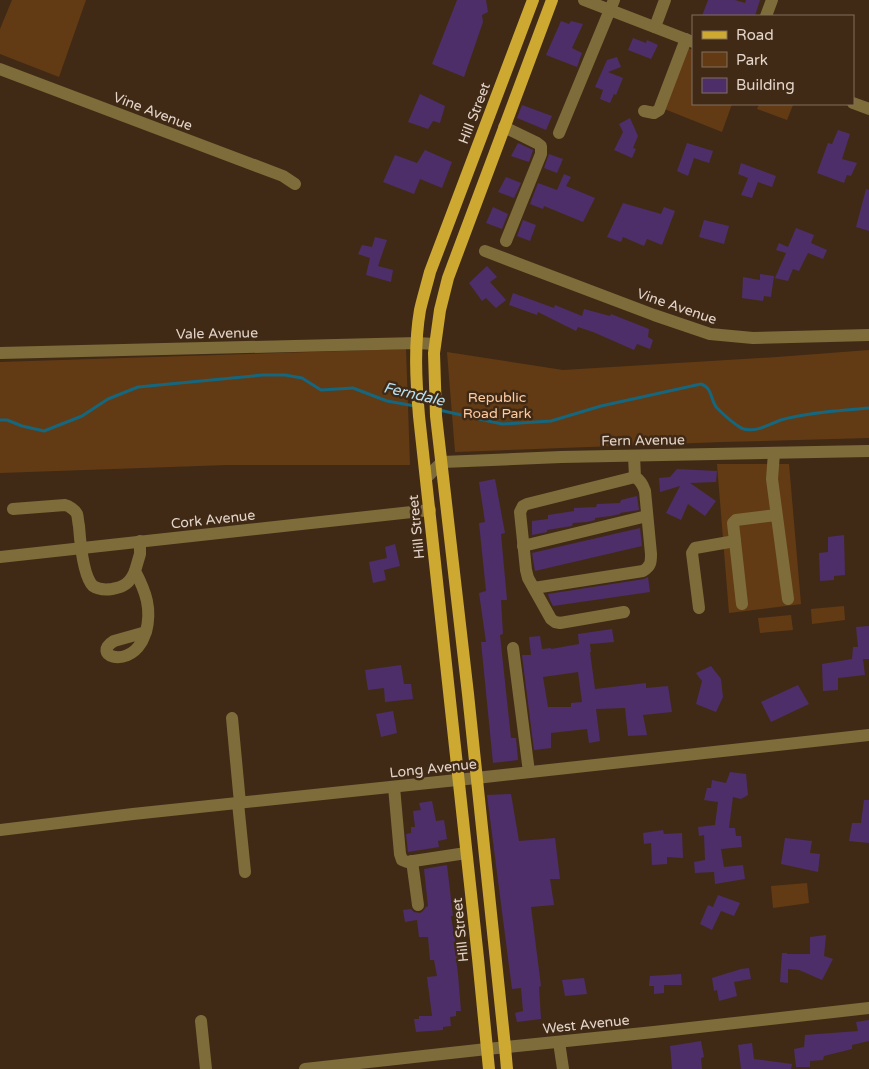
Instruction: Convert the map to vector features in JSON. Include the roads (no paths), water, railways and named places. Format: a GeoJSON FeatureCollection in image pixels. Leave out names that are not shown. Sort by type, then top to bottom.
{"type":"FeatureCollection","features":[{"type":"Feature","properties":{"kind":"main road","name":"Hill Street"},"geometry":{"type":"LineString","coordinates":[[489,1069],[419,416],[416,386],[416,343],[420,311],[430,272],[534,0]]}},
{"type":"Feature","properties":{"kind":"main road"},"geometry":{"type":"LineString","coordinates":[[507,1069],[468,694],[436,416],[434,385],[435,344],[442,297],[448,278],[552,0]]}},
{"type":"Feature","properties":{"kind":"street"},"geometry":{"type":"LineString","coordinates":[[584,0],[612,5],[655,27],[689,40],[659,110],[654,113],[644,111]]}},
{"type":"Feature","properties":{"kind":"street"},"geometry":{"type":"LineString","coordinates":[[655,27],[665,0]]}},
{"type":"Feature","properties":{"kind":"street"},"geometry":{"type":"LineString","coordinates":[[766,15],[772,0]]}},
{"type":"Feature","properties":{"kind":"street"},"geometry":{"type":"LineString","coordinates":[[559,133],[612,5]]}},
{"type":"Feature","properties":{"kind":"street","name":"Vine Avenue"},"geometry":{"type":"LineString","coordinates":[[0,69],[283,176],[294,184]]}},
{"type":"Feature","properties":{"kind":"street"},"geometry":{"type":"LineString","coordinates":[[854,103],[869,109]]}},
{"type":"Feature","properties":{"kind":"street"},"geometry":{"type":"LineString","coordinates":[[504,127],[541,146],[541,154],[506,241]]}},
{"type":"Feature","properties":{"kind":"street","name":"Vine Avenue"},"geometry":{"type":"LineString","coordinates":[[485,252],[710,334],[753,338],[869,336]]}},
{"type":"Feature","properties":{"kind":"street","name":"Vale Avenue"},"geometry":{"type":"LineString","coordinates":[[0,354],[435,344]]}},
{"type":"Feature","properties":{"kind":"street","name":"Fern Avenue"},"geometry":{"type":"LineString","coordinates":[[442,462],[869,450]]}},
{"type":"Feature","properties":{"kind":"street"},"geometry":{"type":"LineString","coordinates":[[774,453],[772,479],[788,599]]}},
{"type":"Feature","properties":{"kind":"street"},"geometry":{"type":"LineString","coordinates":[[534,588],[643,571],[648,568],[651,562],[651,554],[645,491],[639,479],[635,476],[634,456]]}},
{"type":"Feature","properties":{"kind":"street"},"geometry":{"type":"LineString","coordinates":[[426,478],[442,462]]}},
{"type":"Feature","properties":{"kind":"street"},"geometry":{"type":"LineString","coordinates":[[624,612],[560,624],[555,622],[534,588],[526,570],[520,512],[523,506],[635,476]]}},
{"type":"Feature","properties":{"kind":"street"},"geometry":{"type":"LineString","coordinates":[[13,509],[69,506],[77,514],[86,570],[93,585],[98,589],[120,588],[132,579],[140,554],[140,542]]}},
{"type":"Feature","properties":{"kind":"street","name":"Cork Avenue"},"geometry":{"type":"LineString","coordinates":[[0,557],[81,544],[140,542],[430,510]]}},
{"type":"Feature","properties":{"kind":"street"},"geometry":{"type":"LineString","coordinates":[[742,604],[732,523],[736,520],[776,514]]}},
{"type":"Feature","properties":{"kind":"street"},"geometry":{"type":"LineString","coordinates":[[523,546],[647,516]]}},
{"type":"Feature","properties":{"kind":"street"},"geometry":{"type":"LineString","coordinates":[[699,608],[693,550],[695,548],[735,541]]}},
{"type":"Feature","properties":{"kind":"street"},"geometry":{"type":"LineString","coordinates":[[135,571],[146,595],[149,609],[146,632]]}},
{"type":"Feature","properties":{"kind":"street"},"geometry":{"type":"LineString","coordinates":[[513,648],[529,772]]}},
{"type":"Feature","properties":{"kind":"street"},"geometry":{"type":"LineString","coordinates":[[232,718],[245,872]]}},
{"type":"Feature","properties":{"kind":"street","name":"Long Avenue"},"geometry":{"type":"LineString","coordinates":[[0,830],[869,735]]}},
{"type":"Feature","properties":{"kind":"street"},"geometry":{"type":"LineString","coordinates":[[394,787],[402,860],[407,862],[466,853]]}},
{"type":"Feature","properties":{"kind":"street"},"geometry":{"type":"LineString","coordinates":[[412,861],[418,905]]}},
{"type":"Feature","properties":{"kind":"street","name":"West Avenue"},"geometry":{"type":"LineString","coordinates":[[305,1069],[869,1008]]}},
{"type":"Feature","properties":{"kind":"street"},"geometry":{"type":"LineString","coordinates":[[201,1021],[206,1069]]}},
{"type":"Feature","properties":{"kind":"street"},"geometry":{"type":"LineString","coordinates":[[559,1042],[563,1069]]}},
{"type":"Feature","properties":{"kind":"waterway","name":"Ferndale"},"geometry":{"type":"LineString","coordinates":[[0,420],[7,420],[44,431],[82,416],[108,399],[138,387],[263,375],[285,375],[302,378],[321,390],[353,388],[387,401],[415,406]]}},
{"type":"Feature","properties":{"kind":"waterway","name":"Ferndale"},"geometry":{"type":"LineString","coordinates":[[439,410],[502,424],[551,421],[601,406],[701,384],[708,388],[717,408],[735,424],[746,430],[757,429],[781,420],[803,415],[869,408]]}},
{"type":"Feature","properties":{"kind":"park label","name":"Republic Road Park"},"geometry":{"type":"Point","coordinates":[497,406]}}]}
